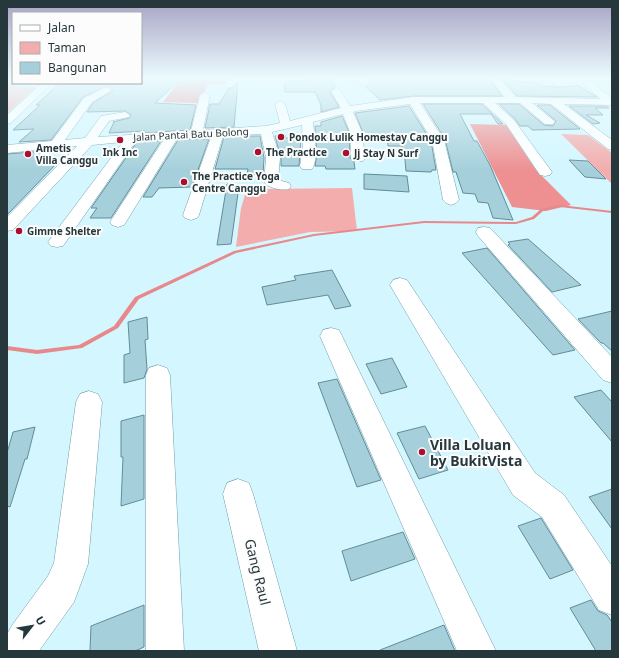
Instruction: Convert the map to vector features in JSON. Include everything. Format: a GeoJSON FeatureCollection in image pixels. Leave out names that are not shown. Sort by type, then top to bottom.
{"type":"FeatureCollection","features":[{"type":"Feature","properties":{"kind":"street"},"geometry":{"type":"LineString","coordinates":[[7,122],[21,109]]}},
{"type":"Feature","properties":{"kind":"street"},"geometry":{"type":"LineString","coordinates":[[56,144],[82,109]]}},
{"type":"Feature","properties":{"kind":"street"},"geometry":{"type":"LineString","coordinates":[[196,134],[202,109]]}},
{"type":"Feature","properties":{"kind":"street"},"geometry":{"type":"LineString","coordinates":[[281,109],[286,126]]}},
{"type":"Feature","properties":{"kind":"street","name":"Jalan Pantai Batu Bolong"},"geometry":{"type":"LineString","coordinates":[[7,149],[88,142],[131,133],[172,135],[266,130],[353,109]]}},
{"type":"Feature","properties":{"kind":"street"},"geometry":{"type":"LineString","coordinates":[[418,109],[438,140],[451,200]]}},
{"type":"Feature","properties":{"kind":"street"},"geometry":{"type":"LineString","coordinates":[[496,109],[510,122],[545,172]]}},
{"type":"Feature","properties":{"kind":"street"},"geometry":{"type":"LineString","coordinates":[[529,109],[548,122]]}},
{"type":"Feature","properties":{"kind":"street"},"geometry":{"type":"LineString","coordinates":[[564,109],[612,146]]}},
{"type":"Feature","properties":{"kind":"street"},"geometry":{"type":"LineString","coordinates":[[598,109],[601,111]]}},
{"type":"Feature","properties":{"kind":"street"},"geometry":{"type":"LineString","coordinates":[[347,110],[356,132],[358,158]]}},
{"type":"Feature","properties":{"kind":"street"},"geometry":{"type":"LineString","coordinates":[[7,226],[88,142],[105,118],[125,116]]}},
{"type":"Feature","properties":{"kind":"street"},"geometry":{"type":"LineString","coordinates":[[307,121],[309,146],[307,166]]}},
{"type":"Feature","properties":{"kind":"street"},"geometry":{"type":"LineString","coordinates":[[266,130],[273,158],[271,182],[284,186]]}},
{"type":"Feature","properties":{"kind":"street"},"geometry":{"type":"LineString","coordinates":[[57,242],[131,133]]}},
{"type":"Feature","properties":{"kind":"street"},"geometry":{"type":"LineString","coordinates":[[192,215],[218,133]]}},
{"type":"Feature","properties":{"kind":"street"},"geometry":{"type":"LineString","coordinates":[[118,222],[172,135]]}},
{"type":"Feature","properties":{"kind":"street"},"geometry":{"type":"LineString","coordinates":[[484,232],[612,373]]}},
{"type":"Feature","properties":{"kind":"street"},"geometry":{"type":"LineString","coordinates":[[400,285],[524,484],[553,506],[612,597]]}},
{"type":"Feature","properties":{"kind":"street"},"geometry":{"type":"LineString","coordinates":[[331,336],[477,651]]}},
{"type":"Feature","properties":{"kind":"street"},"geometry":{"type":"LineString","coordinates":[[158,375],[165,651]]}},
{"type":"Feature","properties":{"kind":"street"},"geometry":{"type":"LineString","coordinates":[[19,651],[26,637],[61,588],[71,564],[89,402]]}},
{"type":"Feature","properties":{"kind":"street","name":"Gang Raul"},"geometry":{"type":"LineString","coordinates":[[238,494],[278,651]]}},
{"type":"Feature","properties":{"kind":"green space"},"geometry":{"type":"Polygon","coordinates":[[[7,109],[12,109],[7,113],[7,109]]]}},
{"type":"Feature","properties":{"kind":"green space"},"geometry":{"type":"Polygon","coordinates":[[[561,134],[588,135],[612,153],[612,184],[561,134]]]}},
{"type":"Feature","properties":{"kind":"green space"},"geometry":{"type":"Polygon","coordinates":[[[352,188],[357,231],[310,232],[236,247],[241,208],[245,195],[267,189],[352,188]]]}},
{"type":"Feature","properties":{"kind":"shaded area"},"geometry":{"type":"Polygon","coordinates":[[[470,124],[506,125],[536,170],[571,205],[546,211],[512,207],[470,124]]]}},
{"type":"Feature","properties":{"kind":"building"},"geometry":{"type":"Polygon","coordinates":[[[36,109],[74,109],[51,140],[19,142],[34,129],[13,130],[36,109]]]}},
{"type":"Feature","properties":{"kind":"building"},"geometry":{"type":"Polygon","coordinates":[[[89,109],[195,109],[190,130],[144,133],[145,131],[109,133],[113,122],[129,118],[131,115],[125,111],[87,112],[89,109]]]}},
{"type":"Feature","properties":{"kind":"building"},"geometry":{"type":"Polygon","coordinates":[[[209,109],[236,109],[234,127],[205,128],[209,109]]]}},
{"type":"Feature","properties":{"kind":"building"},"geometry":{"type":"Polygon","coordinates":[[[321,109],[333,109],[321,112],[321,109]]]}},
{"type":"Feature","properties":{"kind":"building"},"geometry":{"type":"Polygon","coordinates":[[[388,109],[411,109],[431,141],[436,170],[432,170],[431,172],[406,171],[404,149],[402,149],[402,146],[388,146],[387,137],[364,135],[355,113],[388,109]]]}},
{"type":"Feature","properties":{"kind":"building"},"geometry":{"type":"Polygon","coordinates":[[[426,109],[487,109],[503,124],[498,124],[491,114],[460,114],[474,141],[477,141],[490,165],[513,220],[493,218],[488,203],[478,202],[475,194],[463,193],[456,172],[453,172],[445,139],[426,109]]]}},
{"type":"Feature","properties":{"kind":"building"},"geometry":{"type":"Polygon","coordinates":[[[504,109],[525,109],[544,125],[553,126],[556,121],[541,109],[555,109],[580,129],[532,130],[528,126],[520,126],[504,109]]]}},
{"type":"Feature","properties":{"kind":"building"},"geometry":{"type":"Polygon","coordinates":[[[573,109],[596,109],[603,115],[586,115],[600,123],[593,124],[573,109]]]}},
{"type":"Feature","properties":{"kind":"building"},"geometry":{"type":"Polygon","coordinates":[[[342,116],[349,132],[350,158],[354,162],[355,169],[326,169],[325,166],[315,166],[317,153],[315,126],[321,126],[321,122],[342,116]]]}},
{"type":"Feature","properties":{"kind":"building"},"geometry":{"type":"Polygon","coordinates":[[[285,135],[286,138],[301,138],[299,166],[281,166],[281,158],[275,136],[285,135]]]}},
{"type":"Feature","properties":{"kind":"building"},"geometry":{"type":"Polygon","coordinates":[[[260,136],[264,158],[263,174],[247,175],[248,169],[215,169],[224,137],[260,136]]]}},
{"type":"Feature","properties":{"kind":"building"},"geometry":{"type":"Polygon","coordinates":[[[209,139],[192,187],[159,188],[152,197],[143,197],[178,140],[209,139]]]}},
{"type":"Feature","properties":{"kind":"building"},"geometry":{"type":"Polygon","coordinates":[[[161,141],[111,218],[90,218],[97,208],[91,208],[137,142],[161,141]]]}},
{"type":"Feature","properties":{"kind":"building"},"geometry":{"type":"Polygon","coordinates":[[[45,151],[35,161],[59,161],[7,215],[7,154],[45,151]]]}},
{"type":"Feature","properties":{"kind":"building"},"geometry":{"type":"Polygon","coordinates":[[[569,160],[588,161],[606,179],[585,177],[569,160]]]}},
{"type":"Feature","properties":{"kind":"building"},"geometry":{"type":"Polygon","coordinates":[[[364,174],[407,176],[409,192],[364,189],[364,174]]]}},
{"type":"Feature","properties":{"kind":"building"},"geometry":{"type":"Polygon","coordinates":[[[227,184],[239,186],[231,244],[217,245],[227,184]]]}},
{"type":"Feature","properties":{"kind":"building"},"geometry":{"type":"Polygon","coordinates":[[[528,239],[581,285],[552,292],[508,245],[510,244],[508,242],[528,239]]]}},
{"type":"Feature","properties":{"kind":"building"},"geometry":{"type":"Polygon","coordinates":[[[487,248],[575,350],[553,355],[462,253],[487,248]]]}},
{"type":"Feature","properties":{"kind":"building"},"geometry":{"type":"Polygon","coordinates":[[[332,270],[351,306],[335,309],[328,295],[267,305],[262,287],[296,280],[294,276],[332,270]]]}},
{"type":"Feature","properties":{"kind":"building"},"geometry":{"type":"Polygon","coordinates":[[[612,311],[612,351],[601,343],[578,319],[612,311]]]}},
{"type":"Feature","properties":{"kind":"building"},"geometry":{"type":"Polygon","coordinates":[[[147,317],[148,339],[145,340],[147,369],[144,378],[124,383],[124,355],[130,353],[128,322],[147,317]]]}},
{"type":"Feature","properties":{"kind":"building"},"geometry":{"type":"Polygon","coordinates":[[[392,358],[407,387],[381,394],[366,364],[392,358]]]}},
{"type":"Feature","properties":{"kind":"building"},"geometry":{"type":"Polygon","coordinates":[[[337,379],[381,480],[357,487],[318,383],[337,379]]]}},
{"type":"Feature","properties":{"kind":"building"},"geometry":{"type":"Polygon","coordinates":[[[601,390],[612,402],[612,442],[574,397],[601,390]]]}},
{"type":"Feature","properties":{"kind":"building"},"geometry":{"type":"Polygon","coordinates":[[[144,415],[144,499],[121,506],[123,457],[121,457],[121,421],[144,415]]]}},
{"type":"Feature","properties":{"kind":"building","name":"Villa Loluan by BukitVista"},"geometry":{"type":"Polygon","coordinates":[[[425,426],[448,470],[419,479],[397,433],[425,426]]]}},
{"type":"Feature","properties":{"kind":"building"},"geometry":{"type":"Polygon","coordinates":[[[35,427],[27,459],[25,459],[10,507],[7,506],[7,453],[13,432],[35,427]]]}},
{"type":"Feature","properties":{"kind":"building"},"geometry":{"type":"Polygon","coordinates":[[[612,489],[612,529],[589,497],[612,489]]]}},
{"type":"Feature","properties":{"kind":"building"},"geometry":{"type":"Polygon","coordinates":[[[541,518],[573,570],[550,579],[518,526],[541,518]]]}},
{"type":"Feature","properties":{"kind":"building"},"geometry":{"type":"Polygon","coordinates":[[[403,532],[415,559],[351,581],[342,551],[403,532]]]}},
{"type":"Feature","properties":{"kind":"building"},"geometry":{"type":"Polygon","coordinates":[[[591,600],[598,611],[607,615],[612,622],[612,651],[596,651],[570,608],[591,600]]]}},
{"type":"Feature","properties":{"kind":"building"},"geometry":{"type":"Polygon","coordinates":[[[144,605],[144,647],[135,651],[90,651],[91,626],[144,605]]]}},
{"type":"Feature","properties":{"kind":"building"},"geometry":{"type":"Polygon","coordinates":[[[444,625],[455,651],[380,651],[380,650],[444,625]]]}},
{"type":"Feature","properties":{"kind":"waterway"},"geometry":{"type":"LineString","coordinates":[[7,348],[37,352],[80,347],[116,327],[137,298],[235,252],[314,235],[424,222],[516,223],[533,218],[542,210],[560,206],[612,212]]}},
{"type":"Feature","properties":{"kind":"place","name":"Pondok Lulik Homestay Canggu"},"geometry":{"type":"Point","coordinates":[281,137]}},
{"type":"Feature","properties":{"kind":"place","name":"Ink Inc"},"geometry":{"type":"Point","coordinates":[120,140]}},
{"type":"Feature","properties":{"kind":"place","name":"The Practice"},"geometry":{"type":"Point","coordinates":[258,152]}},
{"type":"Feature","properties":{"kind":"place","name":"Jj Stay N Surf"},"geometry":{"type":"Point","coordinates":[346,153]}},
{"type":"Feature","properties":{"kind":"place","name":"Ametis Villa Canggu"},"geometry":{"type":"Point","coordinates":[28,154]}},
{"type":"Feature","properties":{"kind":"place","name":"The Practice Yoga Centre Canggu"},"geometry":{"type":"Point","coordinates":[184,182]}},
{"type":"Feature","properties":{"kind":"place","name":"Gimme Shelter"},"geometry":{"type":"Point","coordinates":[19,231]}},
{"type":"Feature","properties":{"kind":"place","name":"Villa Loluan by BukitVista"},"geometry":{"type":"Point","coordinates":[422,452]}}]}
